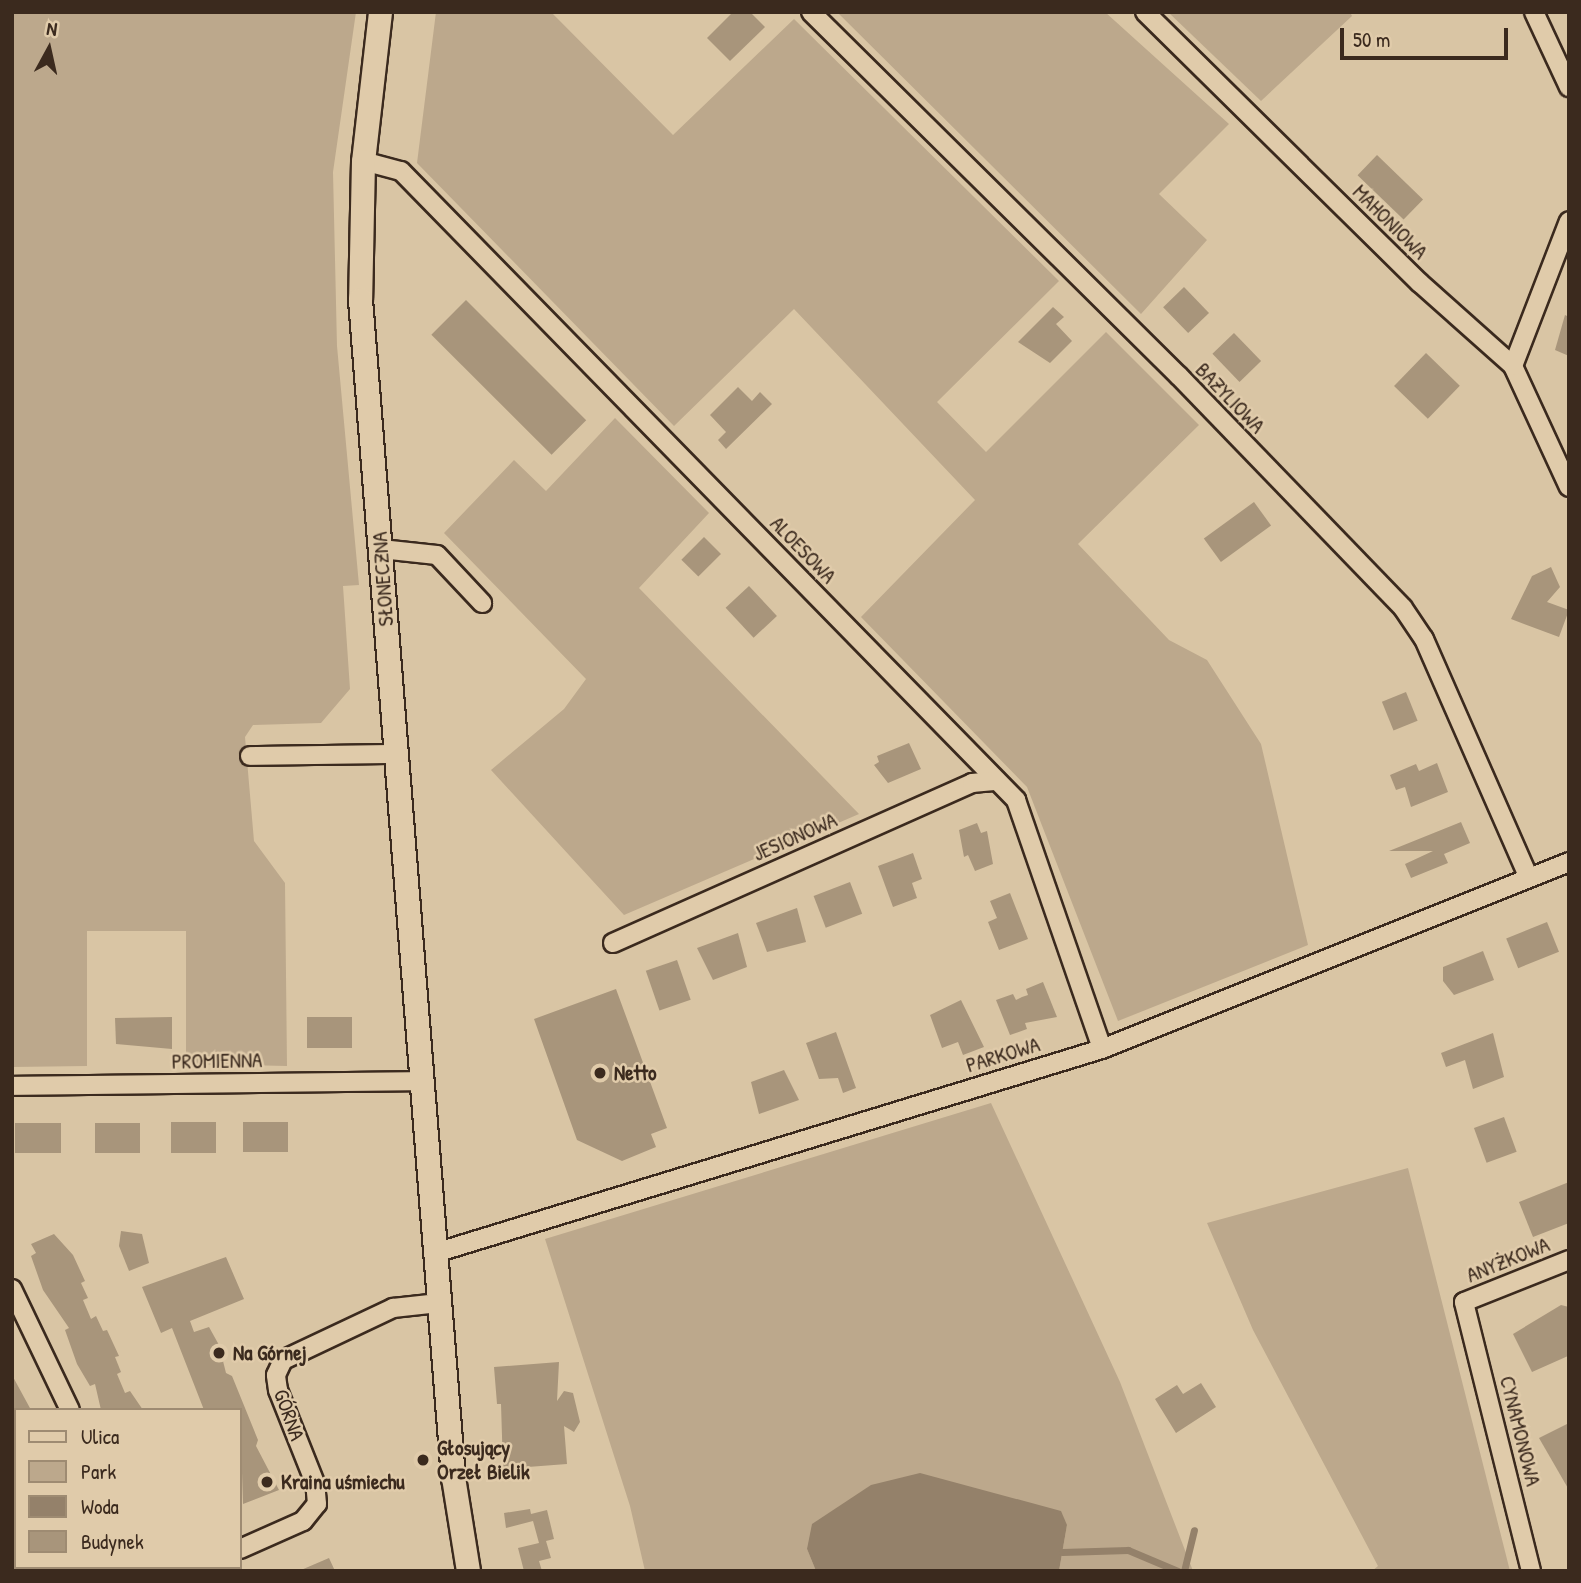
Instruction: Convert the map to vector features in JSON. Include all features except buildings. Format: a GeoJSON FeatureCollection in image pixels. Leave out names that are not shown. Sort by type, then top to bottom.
{"type":"FeatureCollection","features":[{"type":"Feature","properties":{"kind":"street","name":"SŁONECZNA"},"geometry":{"type":"LineString","coordinates":[[380,12],[363,161],[360,299],[435,1253]]}},
{"type":"Feature","properties":{"kind":"street","name":"BAZYLIOWA"},"geometry":{"type":"LineString","coordinates":[[811,12],[1178,376],[1403,608],[1424,639],[1528,876]]}},
{"type":"Feature","properties":{"kind":"street","name":"MAHONIOWA"},"geometry":{"type":"LineString","coordinates":[[1145,12],[1420,283],[1513,366],[1569,487]]}},
{"type":"Feature","properties":{"kind":"street"},"geometry":{"type":"LineString","coordinates":[[1534,12],[1569,87]]}},
{"type":"Feature","properties":{"kind":"street","name":"ALOESOWA"},"geometry":{"type":"LineString","coordinates":[[363,161],[401,171],[1016,800],[1102,1049]]}},
{"type":"Feature","properties":{"kind":"street"},"geometry":{"type":"LineString","coordinates":[[1513,366],[1569,221]]}},
{"type":"Feature","properties":{"kind":"street"},"geometry":{"type":"LineString","coordinates":[[381,549],[438,555],[482,603]]}},
{"type":"Feature","properties":{"kind":"street"},"geometry":{"type":"LineString","coordinates":[[250,756],[397,754]]}},
{"type":"Feature","properties":{"kind":"street","name":"JESIONOWA"},"geometry":{"type":"LineString","coordinates":[[613,943],[972,783],[997,781]]}},
{"type":"Feature","properties":{"kind":"street","name":"PARKOWA"},"geometry":{"type":"LineString","coordinates":[[435,1253],[1102,1049],[1528,876],[1569,862]]}},
{"type":"Feature","properties":{"kind":"street","name":"PROMIENNA"},"geometry":{"type":"LineString","coordinates":[[12,1086],[422,1082]]}},
{"type":"Feature","properties":{"kind":"street"},"geometry":{"type":"LineString","coordinates":[[435,1253],[455,1498],[468,1571]]}},
{"type":"Feature","properties":{"kind":"street","name":"ANYŻKOWA"},"geometry":{"type":"LineString","coordinates":[[1464,1302],[1569,1260]]}},
{"type":"Feature","properties":{"kind":"street"},"geometry":{"type":"LineString","coordinates":[[12,1289],[69,1408]]}},
{"type":"Feature","properties":{"kind":"street","name":"CYNAMONOWA"},"geometry":{"type":"LineString","coordinates":[[1464,1302],[1531,1571]]}},
{"type":"Feature","properties":{"kind":"street","name":"GÓRNA"},"geometry":{"type":"LineString","coordinates":[[242,1548],[303,1521],[317,1504],[315,1483],[278,1390],[276,1375],[283,1360],[393,1308],[439,1303]]}},
{"type":"Feature","properties":{"kind":"green space"},"geometry":{"type":"Polygon","coordinates":[[[12,12],[356,12],[333,172],[337,346],[359,585],[343,586],[350,689],[321,723],[253,725],[245,737],[254,841],[285,883],[287,1066],[186,1064],[186,931],[87,931],[87,1066],[12,1067],[12,12]]]}},
{"type":"Feature","properties":{"kind":"green space"},"geometry":{"type":"Polygon","coordinates":[[[436,12],[551,12],[673,135],[794,19],[1059,281],[937,402],[986,452],[1106,332],[1199,425],[1078,544],[1169,640],[1207,660],[1261,744],[1308,945],[1118,1021],[1027,787],[861,617],[975,500],[794,309],[674,426],[417,163],[436,12]]]}},
{"type":"Feature","properties":{"kind":"green space"},"geometry":{"type":"Polygon","coordinates":[[[837,12],[1105,12],[1229,124],[1159,194],[1207,240],[1141,314],[837,12]]]}},
{"type":"Feature","properties":{"kind":"green space"},"geometry":{"type":"Polygon","coordinates":[[[1168,12],[1350,12],[1352,16],[1261,101],[1168,12]]]}},
{"type":"Feature","properties":{"kind":"green space"},"geometry":{"type":"Polygon","coordinates":[[[615,418],[709,513],[639,588],[859,814],[624,915],[491,770],[564,709],[586,679],[444,533],[514,460],[546,491],[615,418]]]}},
{"type":"Feature","properties":{"kind":"green space"},"geometry":{"type":"Polygon","coordinates":[[[991,1103],[1120,1382],[1193,1571],[1059,1571],[1067,1525],[807,1549],[816,1571],[645,1571],[630,1506],[545,1239],[991,1103]]]}},
{"type":"Feature","properties":{"kind":"green space"},"geometry":{"type":"Polygon","coordinates":[[[1408,1168],[1510,1571],[1372,1571],[1378,1566],[1253,1330],[1207,1223],[1408,1168]]]}},
{"type":"Feature","properties":{"kind":"water"},"geometry":{"type":"Polygon","coordinates":[[[920,1473],[1061,1511],[1067,1525],[1059,1571],[816,1571],[807,1549],[812,1524],[871,1485],[920,1473]]]}},
{"type":"Feature","properties":{"kind":"waterway"},"geometry":{"type":"LineString","coordinates":[[1184,1571],[1194,1530]]}},
{"type":"Feature","properties":{"kind":"waterway"},"geometry":{"type":"LineString","coordinates":[[1062,1552],[1128,1550],[1178,1571]]}},
{"type":"Feature","properties":{"kind":"place","name":"Netto"},"geometry":{"type":"Point","coordinates":[600,1073]}},
{"type":"Feature","properties":{"kind":"place","name":"Na Górnej"},"geometry":{"type":"Point","coordinates":[219,1353]}},
{"type":"Feature","properties":{"kind":"place","name":"Głosujący Orzeł Bielik"},"geometry":{"type":"Point","coordinates":[423,1460]}},
{"type":"Feature","properties":{"kind":"place","name":"Kraina uśmiechu"},"geometry":{"type":"Point","coordinates":[267,1482]}}]}
